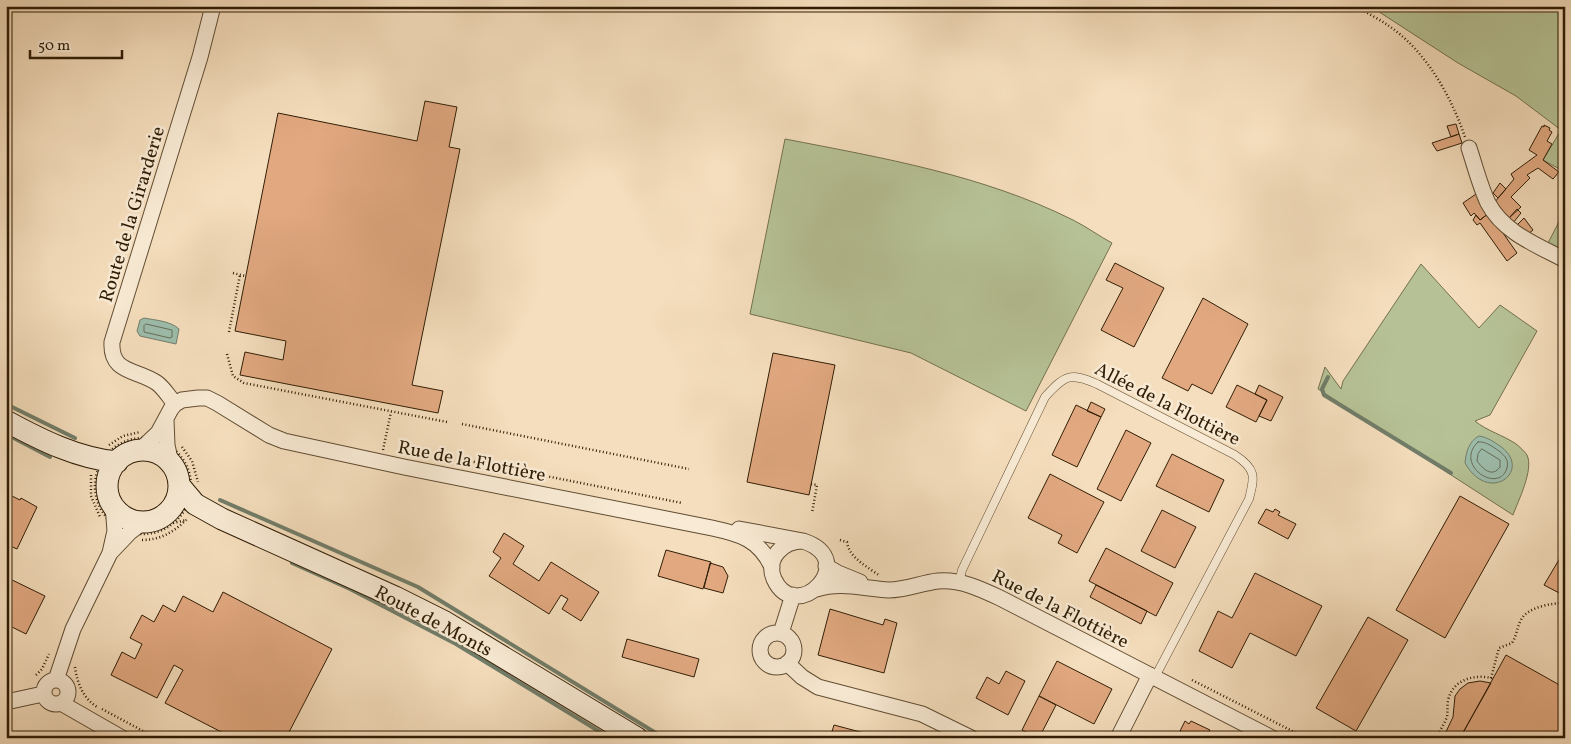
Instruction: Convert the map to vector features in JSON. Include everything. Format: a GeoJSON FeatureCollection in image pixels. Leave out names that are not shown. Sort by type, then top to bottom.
{"type":"FeatureCollection","features":[{"type":"Feature","properties":{"kind":"main road"},"geometry":{"type":"LineString","coordinates":[[6,421],[104,466],[129,454],[144,441],[157,453],[173,452],[184,502],[137,531],[126,518],[110,517],[109,495],[104,466]]}},
{"type":"Feature","properties":{"kind":"main road","name":"Route de Monts"},"geometry":{"type":"LineString","coordinates":[[184,502],[195,504],[222,520],[396,597],[445,622],[637,738]]}},
{"type":"Feature","properties":{"kind":"street","name":"Route de la Girarderie"},"geometry":{"type":"LineString","coordinates":[[171,410],[158,383],[122,368],[116,362],[112,357],[112,342],[200,57],[213,6]]}},
{"type":"Feature","properties":{"kind":"street"},"geometry":{"type":"LineString","coordinates":[[1469,148],[1489,203],[1501,221],[1522,238],[1565,260]]}},
{"type":"Feature","properties":{"kind":"street","name":"Rue de la Flottière"},"geometry":{"type":"LineString","coordinates":[[171,410],[190,398],[207,398],[284,442],[720,530],[741,536],[755,543],[765,554],[772,568]]}},
{"type":"Feature","properties":{"kind":"street"},"geometry":{"type":"LineString","coordinates":[[144,441],[158,433],[171,410]]}},
{"type":"Feature","properties":{"kind":"street"},"geometry":{"type":"LineString","coordinates":[[171,410],[173,452]]}},
{"type":"Feature","properties":{"kind":"street"},"geometry":{"type":"LineString","coordinates":[[110,517],[110,553]]}},
{"type":"Feature","properties":{"kind":"street"},"geometry":{"type":"LineString","coordinates":[[720,530],[740,529],[803,541],[812,544],[824,557],[826,575],[817,589],[802,596],[785,592],[773,577],[772,568],[778,550],[794,541],[803,541]]}},
{"type":"Feature","properties":{"kind":"street"},"geometry":{"type":"LineString","coordinates":[[56,680],[72,629],[110,553],[137,531]]}},
{"type":"Feature","properties":{"kind":"street"},"geometry":{"type":"LineString","coordinates":[[826,566],[866,584],[891,590]]}},
{"type":"Feature","properties":{"kind":"street","name":"Rue de la Flottière"},"geometry":{"type":"LineString","coordinates":[[817,589],[835,585],[891,590],[938,581],[959,583],[984,590],[1272,738]]}},
{"type":"Feature","properties":{"kind":"street"},"geometry":{"type":"LineString","coordinates":[[781,633],[793,595]]}},
{"type":"Feature","properties":{"kind":"street"},"geometry":{"type":"LineString","coordinates":[[781,633],[790,639],[793,643],[793,654],[788,663],[777,667],[766,663],[760,653],[760,645],[765,637],[770,634],[781,633]]}},
{"type":"Feature","properties":{"kind":"street"},"geometry":{"type":"LineString","coordinates":[[788,663],[802,677],[818,687],[922,714],[971,738]]}},
{"type":"Feature","properties":{"kind":"street"},"geometry":{"type":"LineString","coordinates":[[1118,738],[1152,676]]}},
{"type":"Feature","properties":{"kind":"street"},"geometry":{"type":"LineString","coordinates":[[56,680],[63,682],[68,689],[67,697],[61,703],[54,704],[44,698],[43,694],[48,682],[56,680]]}},
{"type":"Feature","properties":{"kind":"street"},"geometry":{"type":"LineString","coordinates":[[6,702],[43,694]]}},
{"type":"Feature","properties":{"kind":"street"},"geometry":{"type":"LineString","coordinates":[[61,703],[122,738]]}},
{"type":"Feature","properties":{"kind":"lane","name":"Allée de la Flottière"},"geometry":{"type":"LineString","coordinates":[[959,583],[962,570],[1045,397],[1060,380],[1079,376],[1097,384],[1235,455],[1247,463],[1254,479],[1249,499],[1152,676]]}},
{"type":"Feature","properties":{"kind":"path"},"geometry":{"type":"LineString","coordinates":[[1356,6],[1390,26],[1412,45],[1433,72],[1455,110],[1469,148]]}},
{"type":"Feature","properties":{"kind":"path"},"geometry":{"type":"LineString","coordinates":[[233,273],[245,276]]}},
{"type":"Feature","properties":{"kind":"path"},"geometry":{"type":"LineString","coordinates":[[229,332],[240,275]]}},
{"type":"Feature","properties":{"kind":"path"},"geometry":{"type":"LineString","coordinates":[[227,354],[232,376],[244,383],[447,422]]}},
{"type":"Feature","properties":{"kind":"path"},"geometry":{"type":"LineString","coordinates":[[381,462],[391,412]]}},
{"type":"Feature","properties":{"kind":"path"},"geometry":{"type":"LineString","coordinates":[[462,424],[688,469]]}},
{"type":"Feature","properties":{"kind":"path"},"geometry":{"type":"LineString","coordinates":[[110,517],[107,518],[97,499],[95,488],[104,466],[123,436],[144,441],[192,461],[198,478],[173,523],[157,532],[139,534],[137,531],[110,517],[94,506],[91,496],[104,466],[111,451],[126,441],[143,438],[144,441]]}},
{"type":"Feature","properties":{"kind":"path"},"geometry":{"type":"LineString","coordinates":[[137,531],[148,540],[169,534],[178,528],[184,502],[191,487],[182,458],[173,452]]}},
{"type":"Feature","properties":{"kind":"path"},"geometry":{"type":"LineString","coordinates":[[460,459],[682,503]]}},
{"type":"Feature","properties":{"kind":"path"},"geometry":{"type":"LineString","coordinates":[[811,484],[817,485],[812,513]]}},
{"type":"Feature","properties":{"kind":"path"},"geometry":{"type":"LineString","coordinates":[[1436,738],[1445,720],[1448,700],[1452,690],[1460,681],[1470,677],[1482,676],[1491,678],[1499,648],[1512,642],[1524,616],[1531,611],[1554,603],[1565,603]]}},
{"type":"Feature","properties":{"kind":"path"},"geometry":{"type":"LineString","coordinates":[[75,661],[77,680],[88,699],[98,707],[156,738]]}},
{"type":"Feature","properties":{"kind":"shaded area"},"geometry":{"type":"Polygon","coordinates":[[[1370,6],[1565,6],[1565,172],[1543,160],[1561,130],[1516,96],[1458,63],[1370,6]]]}},
{"type":"Feature","properties":{"kind":"shaded area"},"geometry":{"type":"Polygon","coordinates":[[[785,139],[895,161],[1004,191],[1039,204],[1078,223],[1112,243],[1026,411],[911,353],[750,314],[785,139]]]}},
{"type":"Feature","properties":{"kind":"shaded area"},"geometry":{"type":"Polygon","coordinates":[[[1565,210],[1565,254],[1547,245],[1565,210]]]}},
{"type":"Feature","properties":{"kind":"shaded area"},"geometry":{"type":"Polygon","coordinates":[[[1421,264],[1479,328],[1500,305],[1537,331],[1490,415],[1475,421],[1516,444],[1527,455],[1529,461],[1527,477],[1513,515],[1318,389],[1325,367],[1341,389],[1343,381],[1421,264]]]}},
{"type":"Feature","properties":{"kind":"water"},"geometry":{"type":"Polygon","coordinates":[[[144,318],[176,326],[179,329],[176,344],[140,336],[137,331],[140,320],[144,318]]]}},
{"type":"Feature","properties":{"kind":"water"},"geometry":{"type":"Polygon","coordinates":[[[1479,436],[1500,446],[1509,455],[1512,465],[1510,473],[1504,480],[1496,483],[1485,482],[1475,476],[1465,463],[1469,447],[1479,436]]]}},
{"type":"Feature","properties":{"kind":"building"},"geometry":{"type":"Polygon","coordinates":[[[425,101],[457,107],[449,147],[460,149],[412,385],[443,391],[438,413],[240,375],[245,352],[283,360],[286,341],[235,331],[278,113],[417,141],[425,101]]]}},
{"type":"Feature","properties":{"kind":"building"},"geometry":{"type":"Polygon","coordinates":[[[1456,124],[1459,134],[1451,137],[1447,126],[1456,124]]]}},
{"type":"Feature","properties":{"kind":"building"},"geometry":{"type":"Polygon","coordinates":[[[1544,125],[1550,128],[1549,130],[1552,132],[1547,141],[1552,144],[1543,160],[1559,172],[1553,179],[1538,168],[1527,175],[1530,178],[1511,197],[1521,207],[1508,219],[1494,203],[1514,179],[1511,174],[1537,155],[1529,150],[1544,125]]]}},
{"type":"Feature","properties":{"kind":"building"},"geometry":{"type":"Polygon","coordinates":[[[1459,134],[1462,143],[1437,151],[1432,143],[1459,134]]]}},
{"type":"Feature","properties":{"kind":"building"},"geometry":{"type":"Polygon","coordinates":[[[1500,183],[1506,189],[1498,198],[1493,193],[1500,183]]]}},
{"type":"Feature","properties":{"kind":"building"},"geometry":{"type":"Polygon","coordinates":[[[1476,194],[1489,213],[1480,220],[1474,213],[1471,216],[1463,203],[1476,194]]]}},
{"type":"Feature","properties":{"kind":"building"},"geometry":{"type":"Polygon","coordinates":[[[1517,209],[1521,213],[1513,223],[1508,219],[1517,209]]]}},
{"type":"Feature","properties":{"kind":"building"},"geometry":{"type":"Polygon","coordinates":[[[1489,213],[1517,253],[1507,261],[1480,223],[1477,225],[1473,220],[1476,215],[1480,220],[1489,213]]]}},
{"type":"Feature","properties":{"kind":"building"},"geometry":{"type":"Polygon","coordinates":[[[1524,218],[1533,230],[1527,235],[1516,226],[1524,218]]]}},
{"type":"Feature","properties":{"kind":"building"},"geometry":{"type":"Polygon","coordinates":[[[1115,263],[1164,288],[1134,347],[1101,330],[1123,288],[1106,280],[1115,263]]]}},
{"type":"Feature","properties":{"kind":"building"},"geometry":{"type":"Polygon","coordinates":[[[1203,298],[1248,324],[1212,394],[1192,384],[1188,391],[1162,378],[1203,298]]]}},
{"type":"Feature","properties":{"kind":"building"},"geometry":{"type":"Polygon","coordinates":[[[773,353],[835,365],[809,495],[747,482],[773,353]]]}},
{"type":"Feature","properties":{"kind":"building"},"geometry":{"type":"Polygon","coordinates":[[[1237,385],[1267,400],[1256,422],[1226,407],[1237,385]]]}},
{"type":"Feature","properties":{"kind":"building"},"geometry":{"type":"Polygon","coordinates":[[[1259,385],[1283,397],[1271,421],[1259,416],[1267,400],[1255,394],[1259,385]]]}},
{"type":"Feature","properties":{"kind":"building"},"geometry":{"type":"Polygon","coordinates":[[[1091,402],[1105,409],[1101,417],[1087,411],[1091,402]]]}},
{"type":"Feature","properties":{"kind":"building"},"geometry":{"type":"Polygon","coordinates":[[[1076,405],[1101,417],[1077,467],[1052,455],[1076,405]]]}},
{"type":"Feature","properties":{"kind":"building"},"geometry":{"type":"Polygon","coordinates":[[[1126,430],[1151,443],[1121,501],[1097,489],[1126,430]]]}},
{"type":"Feature","properties":{"kind":"building"},"geometry":{"type":"Polygon","coordinates":[[[1172,454],[1224,480],[1209,512],[1156,486],[1172,454]]]}},
{"type":"Feature","properties":{"kind":"building"},"geometry":{"type":"Polygon","coordinates":[[[1050,474],[1104,502],[1077,553],[1058,543],[1062,535],[1028,518],[1050,474]]]}},
{"type":"Feature","properties":{"kind":"building"},"geometry":{"type":"Polygon","coordinates":[[[6,493],[20,500],[21,498],[37,507],[17,549],[8,545],[6,548],[6,493]]]}},
{"type":"Feature","properties":{"kind":"building"},"geometry":{"type":"Polygon","coordinates":[[[1460,496],[1509,524],[1445,638],[1396,610],[1460,496]]]}},
{"type":"Feature","properties":{"kind":"building"},"geometry":{"type":"Polygon","coordinates":[[[1266,509],[1273,512],[1275,509],[1280,512],[1278,515],[1296,524],[1288,539],[1258,523],[1266,509]]]}},
{"type":"Feature","properties":{"kind":"building"},"geometry":{"type":"Polygon","coordinates":[[[1162,510],[1196,527],[1175,568],[1141,551],[1162,510]]]}},
{"type":"Feature","properties":{"kind":"building"},"geometry":{"type":"Polygon","coordinates":[[[504,533],[524,546],[513,564],[539,581],[551,562],[599,592],[581,621],[562,609],[568,599],[561,595],[549,614],[489,576],[501,558],[493,552],[504,533]]]}},
{"type":"Feature","properties":{"kind":"building"},"geometry":{"type":"Polygon","coordinates":[[[1106,548],[1173,583],[1156,616],[1089,581],[1106,548]]]}},
{"type":"Feature","properties":{"kind":"building"},"geometry":{"type":"Polygon","coordinates":[[[666,550],[711,562],[703,589],[658,576],[666,550]]]}},
{"type":"Feature","properties":{"kind":"building"},"geometry":{"type":"Polygon","coordinates":[[[1560,558],[1565,561],[1565,596],[1544,585],[1560,558]]]}},
{"type":"Feature","properties":{"kind":"building"},"geometry":{"type":"Polygon","coordinates":[[[710,563],[723,567],[728,576],[723,593],[704,588],[710,563]]]}},
{"type":"Feature","properties":{"kind":"building"},"geometry":{"type":"Polygon","coordinates":[[[1255,573],[1322,606],[1296,656],[1250,633],[1232,668],[1199,651],[1218,611],[1232,618],[1255,573]]]}},
{"type":"Feature","properties":{"kind":"building"},"geometry":{"type":"Polygon","coordinates":[[[6,577],[45,596],[26,634],[6,624],[6,577]]]}},
{"type":"Feature","properties":{"kind":"building"},"geometry":{"type":"Polygon","coordinates":[[[1096,585],[1147,611],[1141,624],[1090,597],[1096,585]]]}},
{"type":"Feature","properties":{"kind":"building"},"geometry":{"type":"Polygon","coordinates":[[[223,592],[332,649],[286,738],[233,738],[165,703],[183,670],[174,665],[157,698],[111,675],[122,652],[135,659],[142,644],[130,638],[142,615],[154,622],[163,605],[175,612],[183,596],[213,612],[223,592]]]}},
{"type":"Feature","properties":{"kind":"building"},"geometry":{"type":"Polygon","coordinates":[[[830,609],[883,625],[885,619],[897,623],[884,673],[818,655],[830,609]]]}},
{"type":"Feature","properties":{"kind":"building"},"geometry":{"type":"Polygon","coordinates":[[[1368,617],[1408,640],[1356,731],[1316,708],[1368,617]]]}},
{"type":"Feature","properties":{"kind":"building"},"geometry":{"type":"Polygon","coordinates":[[[627,639],[699,659],[694,677],[622,657],[627,639]]]}},
{"type":"Feature","properties":{"kind":"building"},"geometry":{"type":"Polygon","coordinates":[[[1506,655],[1565,688],[1565,723],[1556,738],[1460,738],[1506,655]]]}},
{"type":"Feature","properties":{"kind":"building"},"geometry":{"type":"Polygon","coordinates":[[[1057,661],[1112,689],[1094,724],[1039,696],[1057,661]]]}},
{"type":"Feature","properties":{"kind":"building"},"geometry":{"type":"Polygon","coordinates":[[[1006,671],[1025,681],[1008,715],[976,698],[987,677],[999,684],[1006,671]]]}},
{"type":"Feature","properties":{"kind":"building"},"geometry":{"type":"Polygon","coordinates":[[[1480,681],[1491,683],[1460,738],[1443,738],[1453,717],[1455,696],[1468,683],[1480,681]]]}},
{"type":"Feature","properties":{"kind":"building"},"geometry":{"type":"Polygon","coordinates":[[[1039,696],[1056,705],[1039,738],[1037,738],[1022,730],[1039,696]]]}},
{"type":"Feature","properties":{"kind":"building"},"geometry":{"type":"Polygon","coordinates":[[[1185,721],[1189,724],[1191,721],[1210,730],[1208,734],[1216,738],[1182,738],[1184,734],[1180,731],[1185,721]]]}},
{"type":"Feature","properties":{"kind":"building"},"geometry":{"type":"Polygon","coordinates":[[[834,725],[879,737],[830,738],[834,725]]]}},
{"type":"Feature","properties":{"kind":"waterway"},"geometry":{"type":"LineString","coordinates":[[1328,377],[1322,389],[1324,395],[1451,473]]}},
{"type":"Feature","properties":{"kind":"waterway"},"geometry":{"type":"LineString","coordinates":[[6,404],[75,438]]}},
{"type":"Feature","properties":{"kind":"waterway"},"geometry":{"type":"LineString","coordinates":[[6,434],[50,457]]}},
{"type":"Feature","properties":{"kind":"waterway"},"geometry":{"type":"LineString","coordinates":[[220,500],[418,587],[664,738]]}},
{"type":"Feature","properties":{"kind":"waterway"},"geometry":{"type":"LineString","coordinates":[[292,563],[350,589],[456,644],[610,738]]}}]}
